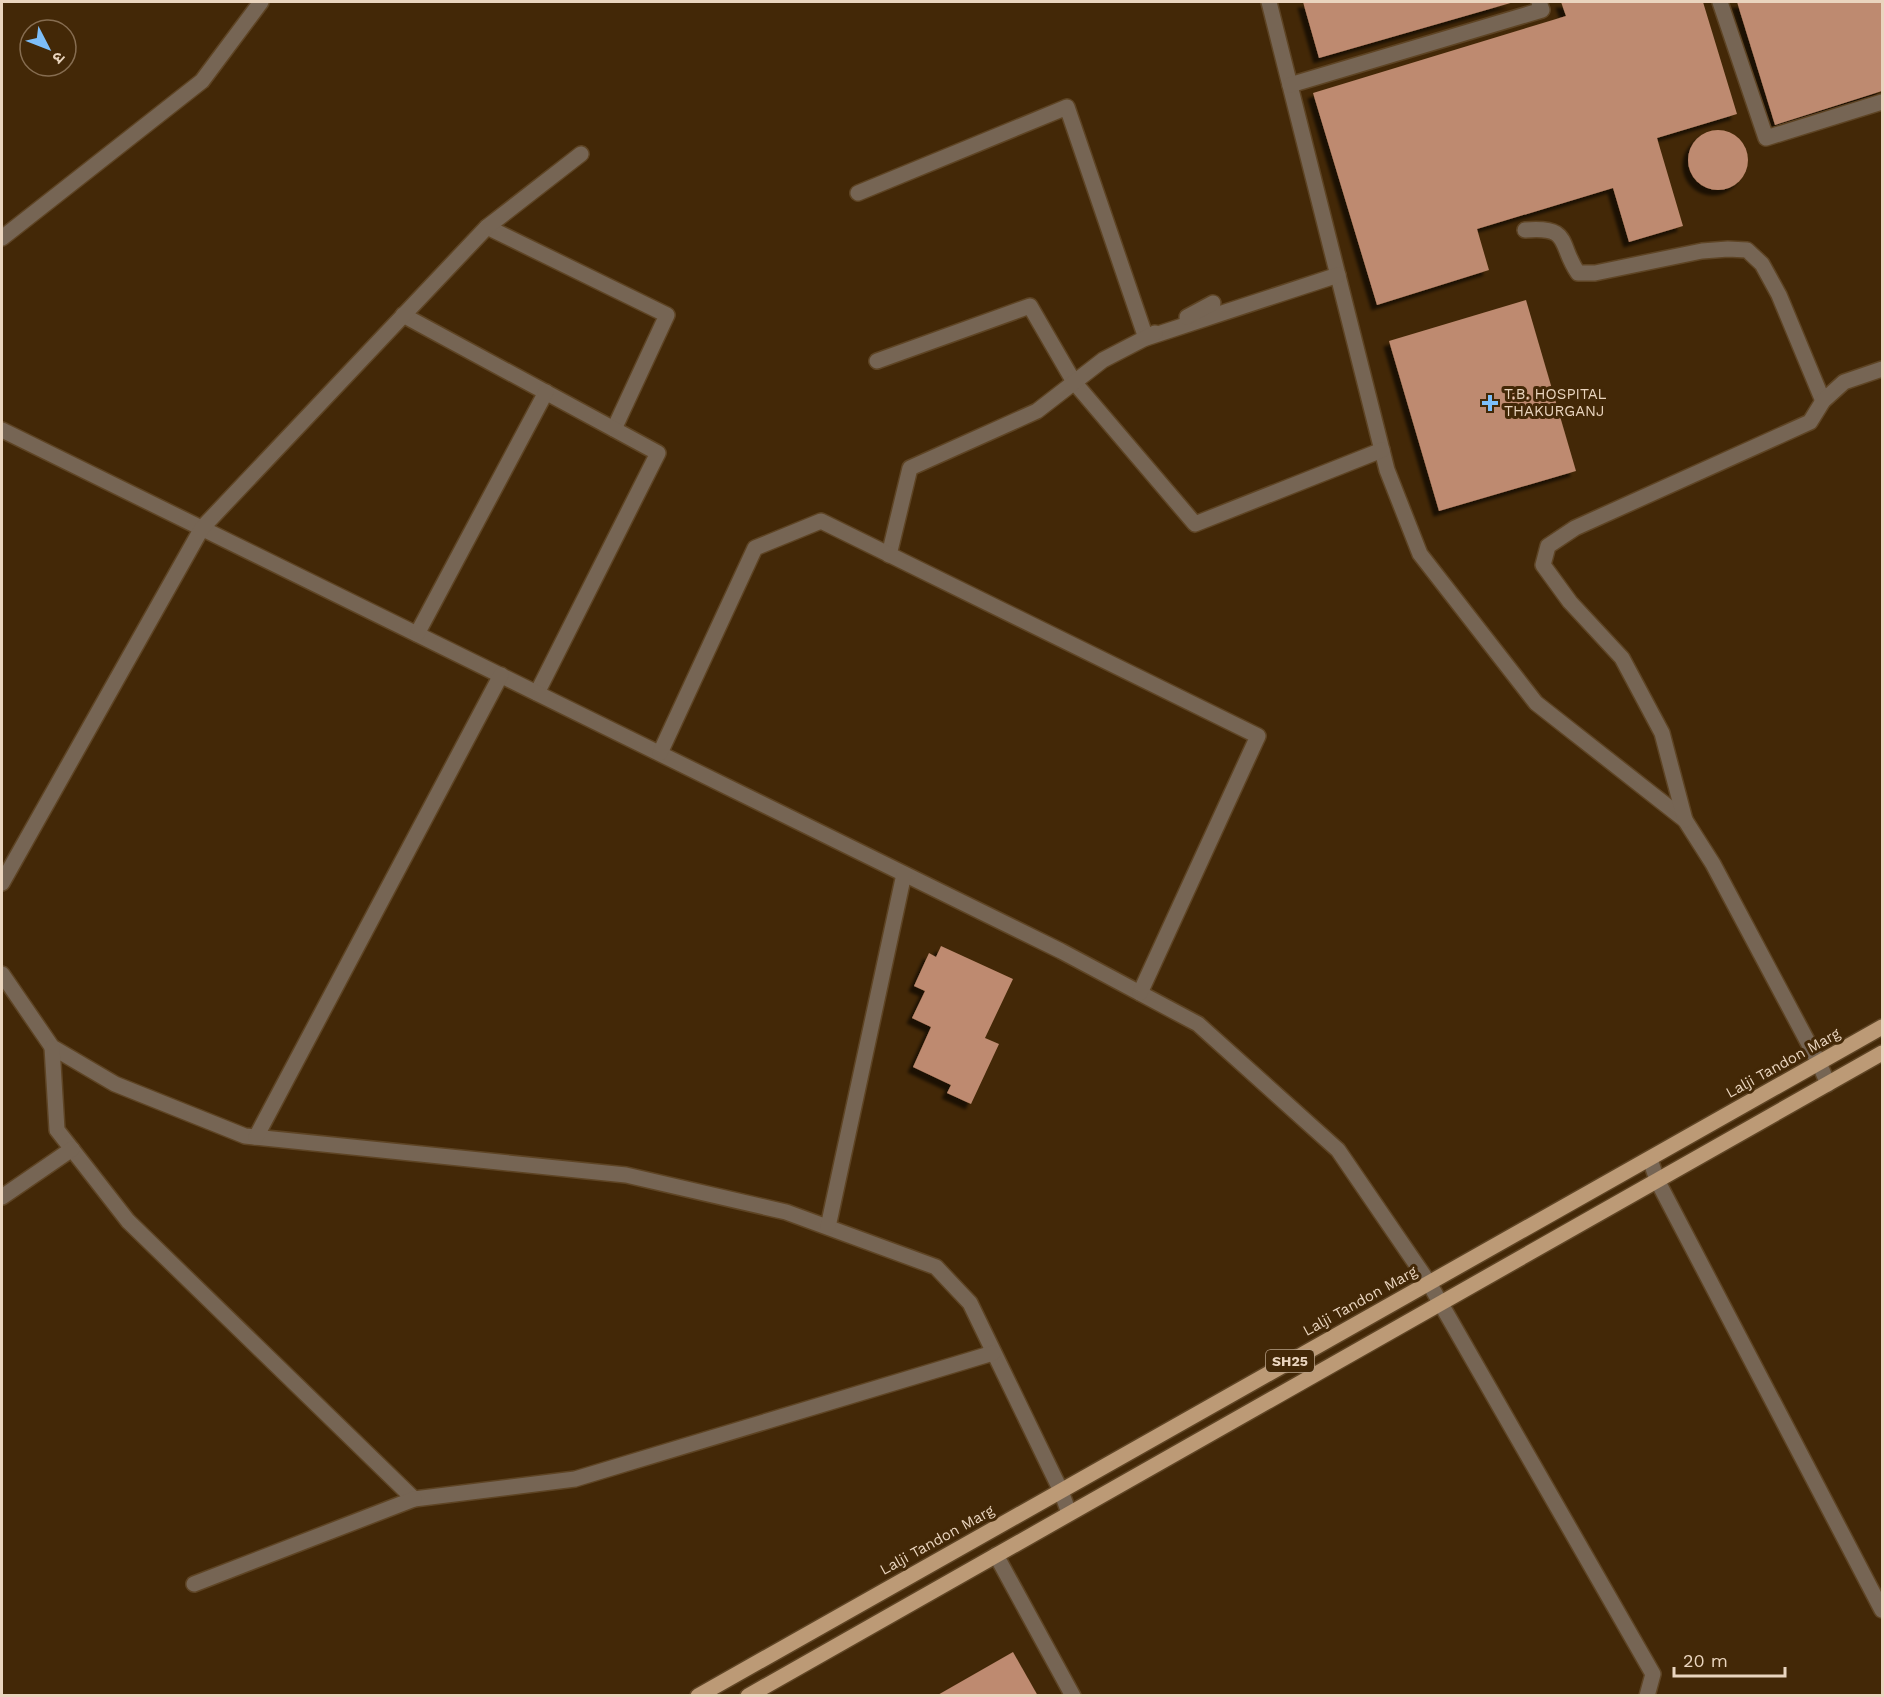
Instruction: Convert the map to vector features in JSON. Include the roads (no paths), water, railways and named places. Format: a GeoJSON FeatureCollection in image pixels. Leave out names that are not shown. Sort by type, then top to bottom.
{"type":"FeatureCollection","features":[{"type":"Feature","properties":{"kind":"main road","name":"Lalji Tandon Marg"},"geometry":{"type":"LineString","coordinates":[[698,1695],[1882,1027]]}},
{"type":"Feature","properties":{"kind":"main road","name":"SH25"},"geometry":{"type":"LineString","coordinates":[[748,1695],[1882,1053]]}},
{"type":"Feature","properties":{"kind":"street"},"geometry":{"type":"LineString","coordinates":[[2,238],[202,81],[261,2]]}},
{"type":"Feature","properties":{"kind":"street"},"geometry":{"type":"LineString","coordinates":[[1269,2],[1387,470],[1420,554],[1536,703],[1685,820]]}},
{"type":"Feature","properties":{"kind":"street"},"geometry":{"type":"LineString","coordinates":[[1290,85],[1542,10],[1539,2]]}},
{"type":"Feature","properties":{"kind":"street"},"geometry":{"type":"LineString","coordinates":[[1720,2],[1766,138],[1882,102]]}},
{"type":"Feature","properties":{"kind":"street"},"geometry":{"type":"LineString","coordinates":[[858,193],[1067,107],[1146,338]]}},
{"type":"Feature","properties":{"kind":"street"},"geometry":{"type":"LineString","coordinates":[[2,883],[202,528],[487,227],[581,153]]}},
{"type":"Feature","properties":{"kind":"street"},"geometry":{"type":"LineString","coordinates":[[487,227],[667,315],[614,429]]}},
{"type":"Feature","properties":{"kind":"street"},"geometry":{"type":"LineString","coordinates":[[1525,230],[1545,228],[1558,233],[1564,240],[1571,263],[1578,273],[1596,273],[1702,251],[1747,250],[1762,264],[1779,295],[1823,401]]}},
{"type":"Feature","properties":{"kind":"street"},"geometry":{"type":"LineString","coordinates":[[1146,338],[1338,275]]}},
{"type":"Feature","properties":{"kind":"street"},"geometry":{"type":"LineString","coordinates":[[889,555],[910,468],[1037,411],[1103,360],[1213,303]]}},
{"type":"Feature","properties":{"kind":"street"},"geometry":{"type":"LineString","coordinates":[[877,361],[1030,306],[1074,382],[1195,524],[1382,450]]}},
{"type":"Feature","properties":{"kind":"street"},"geometry":{"type":"LineString","coordinates":[[404,315],[658,453],[537,693]]}},
{"type":"Feature","properties":{"kind":"street"},"geometry":{"type":"LineString","coordinates":[[1828,1084],[1713,864],[1685,820],[1662,733],[1622,658],[1570,602],[1543,566],[1548,546],[1575,528],[1810,422],[1823,401],[1844,382],[1882,369]]}},
{"type":"Feature","properties":{"kind":"street"},"geometry":{"type":"LineString","coordinates":[[417,634],[546,392]]}},
{"type":"Feature","properties":{"kind":"street"},"geometry":{"type":"LineString","coordinates":[[2,430],[1061,951],[1198,1024],[1338,1150],[1429,1283],[1653,1674],[1647,1695]]}},
{"type":"Feature","properties":{"kind":"street"},"geometry":{"type":"LineString","coordinates":[[660,753],[754,548],[821,521],[1258,736],[1140,993]]}},
{"type":"Feature","properties":{"kind":"street"},"geometry":{"type":"LineString","coordinates":[[256,1137],[501,675]]}},
{"type":"Feature","properties":{"kind":"street"},"geometry":{"type":"LineString","coordinates":[[828,1227],[904,874]]}},
{"type":"Feature","properties":{"kind":"street"},"geometry":{"type":"LineString","coordinates":[[2,974],[52,1047],[115,1084],[245,1136],[626,1174],[786,1212],[936,1267],[970,1303],[1070,1513]]}},
{"type":"Feature","properties":{"kind":"street"},"geometry":{"type":"LineString","coordinates":[[52,1047],[57,1130],[128,1221],[414,1499]]}},
{"type":"Feature","properties":{"kind":"street"},"geometry":{"type":"LineString","coordinates":[[2,1197],[72,1149]]}},
{"type":"Feature","properties":{"kind":"street"},"geometry":{"type":"LineString","coordinates":[[1650,1159],[1657,1180],[1882,1610]]}},
{"type":"Feature","properties":{"kind":"street"},"geometry":{"type":"LineString","coordinates":[[194,1584],[414,1499],[575,1479],[993,1353]]}},
{"type":"Feature","properties":{"kind":"street"},"geometry":{"type":"LineString","coordinates":[[996,1555],[1073,1695]]}},
{"type":"Feature","properties":{"kind":"place","name":"T.B. HOSPITAL THAKURGANJ"},"geometry":{"type":"Point","coordinates":[1490,403]}}]}
